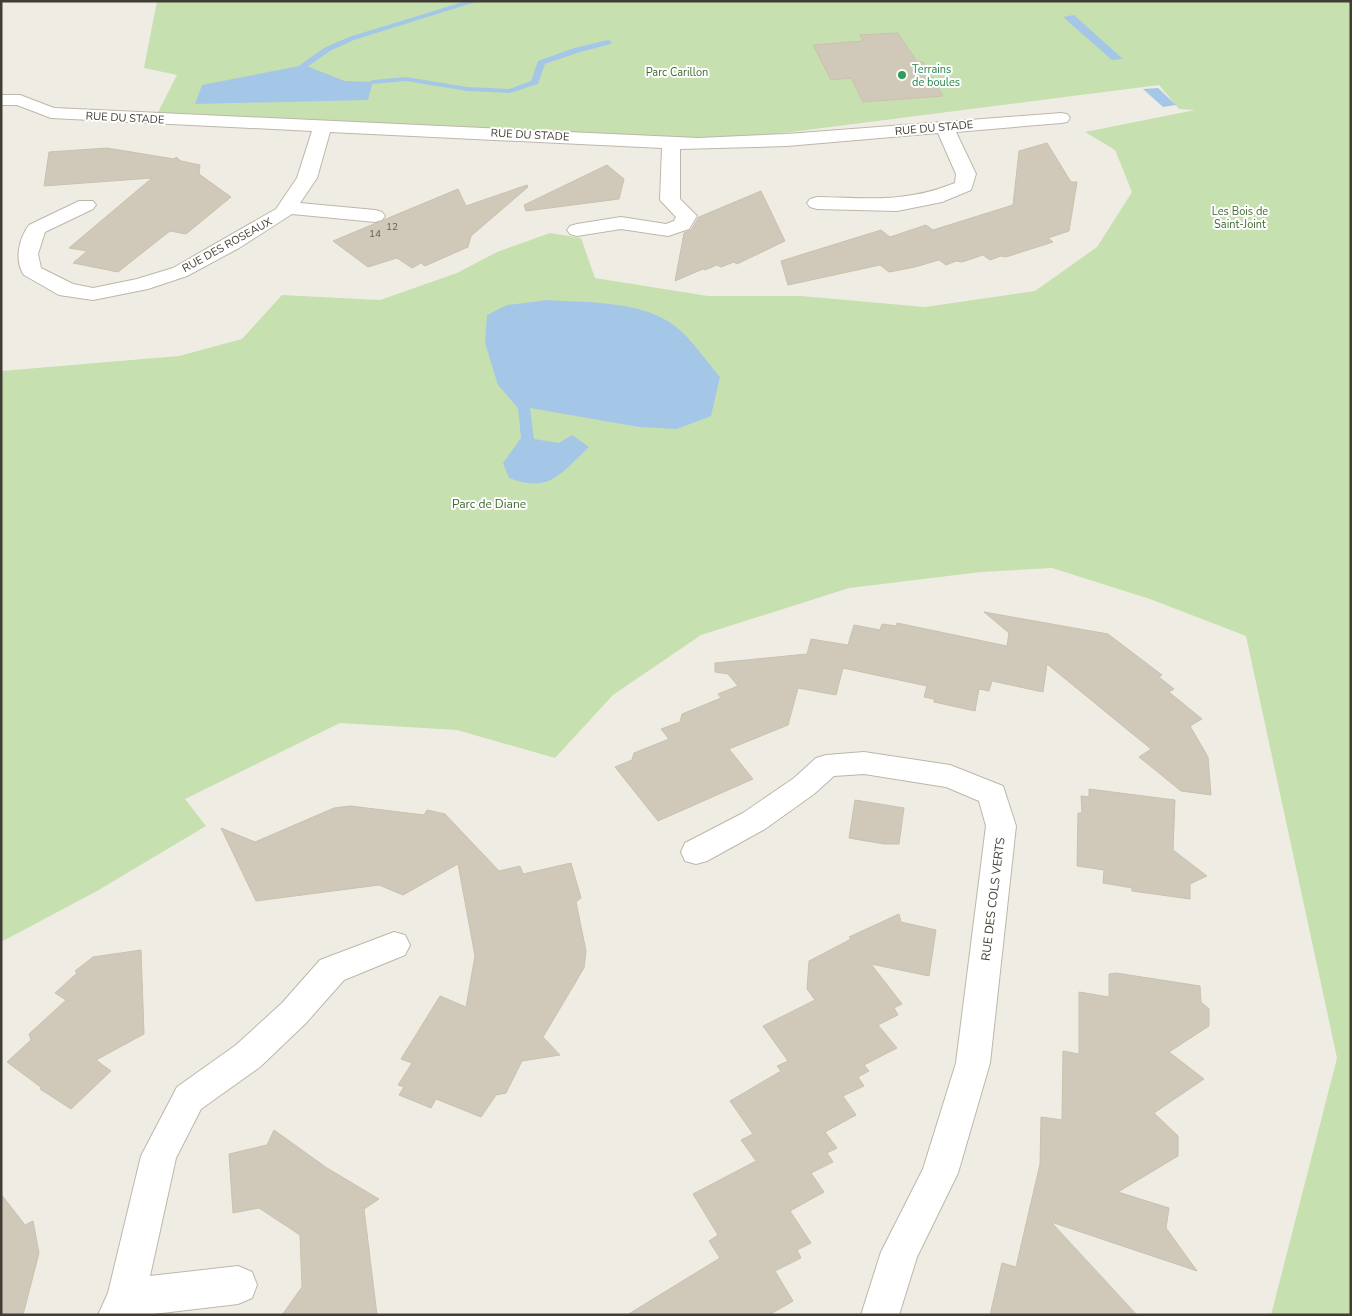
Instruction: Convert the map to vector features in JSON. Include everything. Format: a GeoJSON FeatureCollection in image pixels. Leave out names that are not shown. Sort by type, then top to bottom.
{"type":"FeatureCollection","features":[{"type":"Feature","properties":{"kind":"street","name":"RUE DU STADE"},"geometry":{"type":"LineString","coordinates":[[1,100],[20,100],[51,113],[154,120],[323,125],[698,144],[787,140],[1061,118]]}},
{"type":"Feature","properties":{"kind":"street","name":"RUE DES ROSEAUX"},"geometry":{"type":"LineString","coordinates":[[86,205],[36,228],[28,254],[31,271],[50,283],[67,290],[93,294],[141,285],[180,272],[232,244],[283,213],[307,178],[323,125]]}},
{"type":"Feature","properties":{"kind":"street"},"geometry":{"type":"LineString","coordinates":[[817,203],[897,205],[935,198],[964,186],[966,174],[944,127]]}},
{"type":"Feature","properties":{"kind":"street"},"geometry":{"type":"LineString","coordinates":[[656,205],[671,142]]}},
{"type":"Feature","properties":{"kind":"street"},"geometry":{"type":"LineString","coordinates":[[577,230],[621,224],[668,230],[682,225],[687,216],[656,205],[621,224]]}},
{"type":"Feature","properties":{"kind":"street"},"geometry":{"type":"LineString","coordinates":[[286,208],[375,216]]}},
{"type":"Feature","properties":{"kind":"street","name":"RUE DES COLS VERTS"},"geometry":{"type":"LineString","coordinates":[[696,852],[754,821],[804,786],[826,766],[864,763],[950,776],[992,794],[1001,826],[973,1064],[940,1173],[900,1252],[880,1315]]}},
{"type":"Feature","properties":{"kind":"street"},"geometry":{"type":"LineString","coordinates":[[238,1285],[122,1306],[159,1156],[190,1098],[248,1056],[294,1013],[332,970],[394,945]]}},
{"type":"Feature","properties":{"kind":"green space","name":"Parc de Diane"},"geometry":{"type":"Polygon","coordinates":[[[157,1],[1351,1],[1351,1315],[1271,1315],[1337,1058],[1246,636],[1150,599],[1052,568],[981,572],[849,588],[701,635],[613,695],[555,758],[457,730],[340,723],[185,799],[206,826],[97,891],[1,942],[1,371],[179,356],[242,339],[282,295],[380,300],[457,273],[497,252],[550,233],[581,238],[595,278],[708,296],[801,296],[925,307],[1035,291],[1097,247],[1132,192],[1115,150],[1085,132],[1195,110],[1179,109],[1159,85],[698,144],[154,120],[177,75],[144,68],[157,1]]]}},
{"type":"Feature","properties":{"kind":"water"},"geometry":{"type":"Polygon","coordinates":[[[1074,15],[1123,59],[1112,60],[1063,17],[1074,15]]]}},
{"type":"Feature","properties":{"kind":"water"},"geometry":{"type":"Polygon","coordinates":[[[304,65],[345,81],[373,82],[368,100],[195,104],[202,85],[304,65]]]}},
{"type":"Feature","properties":{"kind":"water"},"geometry":{"type":"Polygon","coordinates":[[[1158,88],[1176,105],[1163,107],[1143,89],[1158,88]]]}},
{"type":"Feature","properties":{"kind":"water"},"geometry":{"type":"Polygon","coordinates":[[[548,300],[614,304],[630,307],[646,311],[675,326],[693,344],[720,377],[711,416],[677,429],[639,427],[530,408],[534,439],[559,443],[572,435],[589,447],[562,472],[545,482],[535,484],[509,478],[503,463],[521,438],[518,408],[498,385],[485,343],[487,315],[507,305],[548,300]]]}},
{"type":"Feature","properties":{"kind":"building"},"geometry":{"type":"Polygon","coordinates":[[[898,33],[917,62],[923,62],[943,96],[863,102],[851,78],[831,80],[813,45],[863,41],[860,35],[898,33]]]}},
{"type":"Feature","properties":{"kind":"building"},"geometry":{"type":"Polygon","coordinates":[[[1047,143],[1071,182],[1077,182],[1069,231],[1048,238],[1053,242],[1006,257],[1001,256],[990,260],[983,255],[946,265],[939,260],[889,272],[880,265],[788,285],[781,261],[881,230],[890,237],[926,225],[933,230],[1013,205],[1019,151],[1047,143]]]}},
{"type":"Feature","properties":{"kind":"building"},"geometry":{"type":"Polygon","coordinates":[[[107,148],[174,159],[176,157],[181,161],[200,165],[199,174],[231,197],[186,234],[170,231],[118,272],[73,263],[87,251],[69,248],[152,178],[44,186],[49,152],[107,148]]]}},
{"type":"Feature","properties":{"kind":"building"},"geometry":{"type":"Polygon","coordinates":[[[607,165],[624,179],[619,199],[526,211],[524,205],[607,165]]]}},
{"type":"Feature","properties":{"kind":"building"},"geometry":{"type":"Polygon","coordinates":[[[527,185],[528,187],[471,236],[468,247],[425,266],[421,263],[412,268],[397,258],[368,267],[333,241],[458,189],[466,206],[527,185]]]}},
{"type":"Feature","properties":{"kind":"building"},"geometry":{"type":"Polygon","coordinates":[[[761,191],[785,241],[737,264],[734,262],[721,267],[717,265],[675,281],[684,233],[691,230],[699,217],[761,191]]]}},
{"type":"Feature","properties":{"kind":"building"},"geometry":{"type":"Polygon","coordinates":[[[984,612],[1108,634],[1162,675],[1159,677],[1174,689],[1169,692],[1202,719],[1190,726],[1208,757],[1211,795],[1181,791],[1139,757],[1151,749],[1047,664],[1043,692],[992,681],[989,691],[979,689],[975,711],[934,702],[934,699],[924,697],[927,686],[843,668],[836,695],[798,688],[788,725],[729,749],[753,779],[658,821],[615,767],[632,760],[634,753],[669,739],[661,729],[680,722],[682,714],[721,698],[718,694],[738,686],[728,674],[715,672],[715,663],[807,654],[811,639],[848,645],[854,625],[880,630],[882,624],[896,626],[897,623],[1007,646],[1009,633],[984,612]]]}},
{"type":"Feature","properties":{"kind":"building"},"geometry":{"type":"Polygon","coordinates":[[[1089,789],[1175,800],[1173,850],[1207,876],[1190,884],[1190,899],[1132,891],[1132,888],[1103,883],[1104,870],[1077,866],[1078,813],[1082,813],[1081,796],[1089,797],[1089,789]]]}},
{"type":"Feature","properties":{"kind":"building"},"geometry":{"type":"Polygon","coordinates":[[[855,800],[904,808],[899,844],[884,844],[849,838],[855,800]]]}},
{"type":"Feature","properties":{"kind":"building"},"geometry":{"type":"Polygon","coordinates":[[[350,806],[424,815],[427,810],[445,814],[499,871],[520,866],[523,874],[571,863],[581,898],[576,902],[586,951],[584,968],[543,1037],[560,1055],[522,1061],[506,1093],[496,1095],[481,1117],[436,1099],[431,1108],[399,1095],[404,1087],[398,1085],[412,1063],[401,1059],[440,996],[466,1007],[475,956],[458,864],[403,895],[379,885],[256,901],[221,828],[255,842],[334,808],[350,806]]]}},
{"type":"Feature","properties":{"kind":"building"},"geometry":{"type":"Polygon","coordinates":[[[899,914],[901,922],[936,930],[929,976],[871,964],[902,1004],[894,1008],[898,1015],[878,1025],[897,1048],[864,1065],[869,1071],[858,1077],[864,1086],[843,1096],[856,1115],[825,1132],[837,1148],[827,1153],[833,1162],[811,1173],[824,1192],[790,1211],[811,1243],[797,1250],[801,1258],[775,1271],[793,1301],[769,1315],[627,1315],[720,1258],[709,1241],[718,1235],[693,1194],[756,1161],[741,1140],[753,1134],[730,1101],[781,1071],[777,1066],[788,1061],[763,1026],[815,1000],[807,989],[809,961],[851,939],[849,937],[899,914]]]}},
{"type":"Feature","properties":{"kind":"building"},"geometry":{"type":"Polygon","coordinates":[[[141,950],[144,1034],[96,1060],[111,1071],[71,1109],[40,1089],[42,1088],[7,1062],[31,1040],[29,1034],[66,1000],[55,993],[77,973],[75,971],[93,957],[141,950]]]}},
{"type":"Feature","properties":{"kind":"building"},"geometry":{"type":"Polygon","coordinates":[[[1116,973],[1200,986],[1201,1002],[1209,1009],[1209,1026],[1169,1052],[1204,1079],[1154,1113],[1178,1136],[1178,1156],[1118,1192],[1169,1208],[1166,1228],[1197,1271],[1051,1222],[1137,1315],[990,1315],[1002,1263],[1016,1267],[1040,1164],[1041,1117],[1062,1120],[1063,1051],[1079,1054],[1079,992],[1109,997],[1109,974],[1116,973]]]}},
{"type":"Feature","properties":{"kind":"building"},"geometry":{"type":"Polygon","coordinates":[[[274,1130],[327,1168],[379,1199],[364,1209],[377,1315],[282,1315],[302,1287],[300,1235],[259,1208],[233,1213],[229,1154],[267,1145],[274,1130]]]}},
{"type":"Feature","properties":{"kind":"building"},"geometry":{"type":"Polygon","coordinates":[[[1,1194],[25,1225],[33,1221],[39,1253],[23,1315],[1,1315],[1,1194]]]}},
{"type":"Feature","properties":{"kind":"waterway"},"geometry":{"type":"LineString","coordinates":[[408,20],[475,1]]}},
{"type":"Feature","properties":{"kind":"waterway"},"geometry":{"type":"LineString","coordinates":[[304,65],[339,43],[404,22]]}},
{"type":"Feature","properties":{"kind":"waterway"},"geometry":{"type":"LineString","coordinates":[[373,82],[406,79],[467,89],[510,91],[535,82],[541,63],[577,50],[608,42]]}},
{"type":"Feature","properties":{"kind":"place","name":"Terrains de boules"},"geometry":{"type":"Point","coordinates":[902,75]}},
{"type":"Feature","properties":{"kind":"park label","name":"Parc Carillon"},"geometry":{"type":"Point","coordinates":[677,72]}},
{"type":"Feature","properties":{"kind":"park label","name":"Les Bois de Saint-Joint"},"geometry":{"type":"Point","coordinates":[1240,217]}}]}
